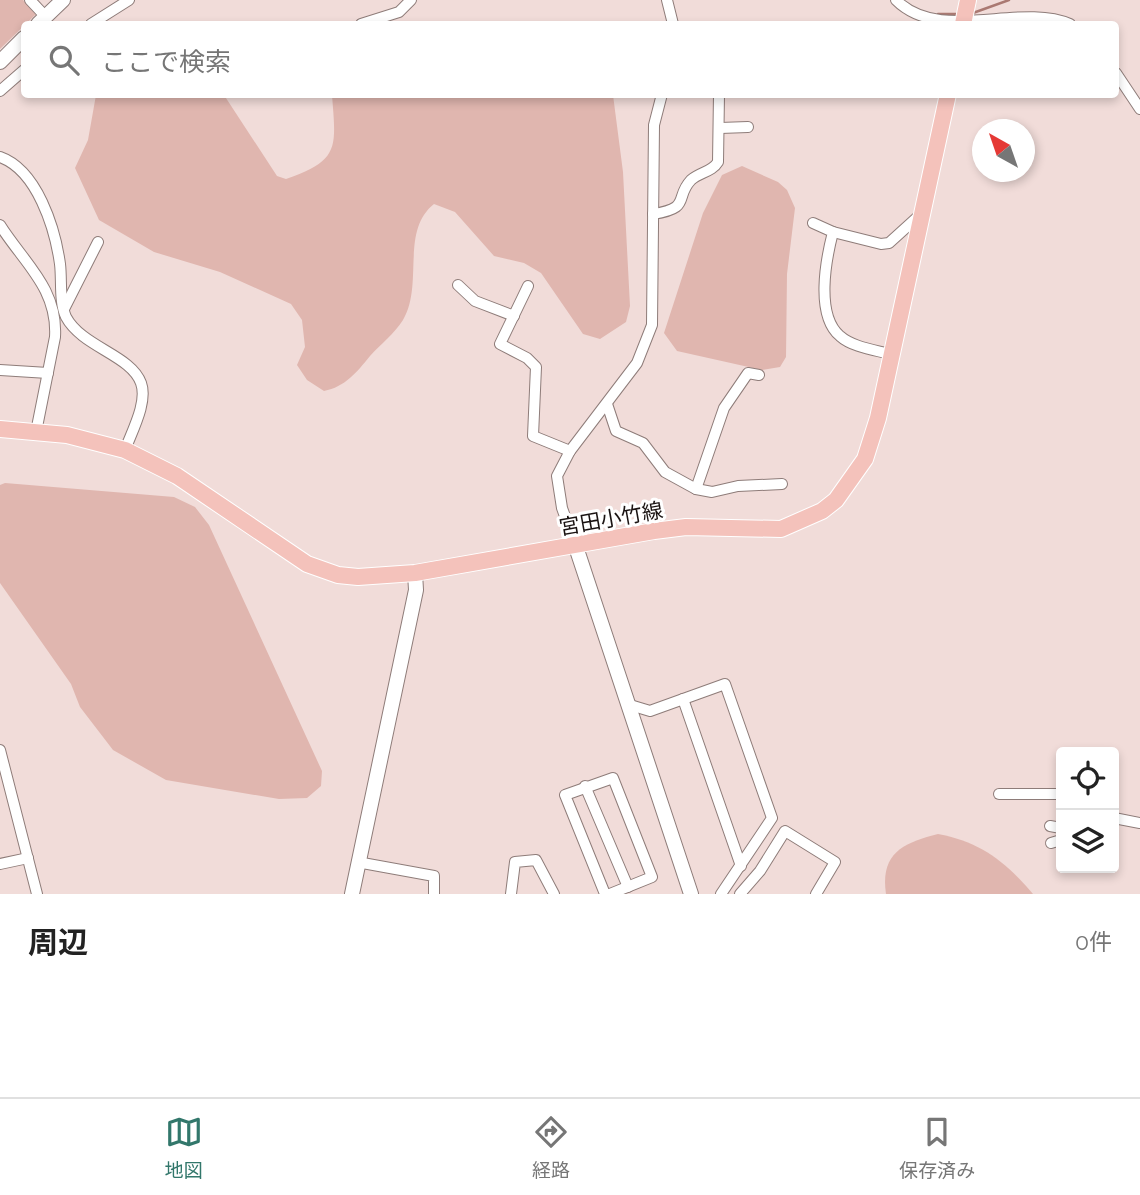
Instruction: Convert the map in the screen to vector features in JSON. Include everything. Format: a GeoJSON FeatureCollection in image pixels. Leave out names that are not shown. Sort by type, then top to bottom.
{"type":"FeatureCollection","features":[{"type":"Feature","properties":{"kind":"main road"},"geometry":{"type":"LineString","coordinates":[[964,21],[968,0]]}},
{"type":"Feature","properties":{"kind":"main road","name":"宮田小竹線"},"geometry":{"type":"LineString","coordinates":[[0,429],[66,435],[125,450],[177,476],[323,571],[358,577],[415,573],[686,527],[781,529],[822,511],[852,481],[865,459],[878,418],[947,98]]}},
{"type":"Feature","properties":{"kind":"street"},"geometry":{"type":"LineString","coordinates":[[30,0],[42,21],[63,0]]}},
{"type":"Feature","properties":{"kind":"street"},"geometry":{"type":"LineString","coordinates":[[103,21],[129,0]]}},
{"type":"Feature","properties":{"kind":"street"},"geometry":{"type":"LineString","coordinates":[[370,21],[399,12],[411,0]]}},
{"type":"Feature","properties":{"kind":"street"},"geometry":{"type":"LineString","coordinates":[[667,0],[672,21]]}},
{"type":"Feature","properties":{"kind":"street"},"geometry":{"type":"LineString","coordinates":[[896,0],[923,19],[944,21]]}},
{"type":"Feature","properties":{"kind":"street"},"geometry":{"type":"LineString","coordinates":[[990,21],[1062,21]]}},
{"type":"Feature","properties":{"kind":"street"},"geometry":{"type":"LineString","coordinates":[[0,62],[21,41]]}},
{"type":"Feature","properties":{"kind":"street"},"geometry":{"type":"LineString","coordinates":[[0,91],[21,73]]}},
{"type":"Feature","properties":{"kind":"street"},"geometry":{"type":"LineString","coordinates":[[1119,79],[1140,109]]}},
{"type":"Feature","properties":{"kind":"street"},"geometry":{"type":"LineString","coordinates":[[661,98],[654,125],[652,325],[637,363],[569,451],[557,476],[558,490],[576,547],[691,894]]}},
{"type":"Feature","properties":{"kind":"street"},"geometry":{"type":"LineString","coordinates":[[653,215],[676,207],[683,201],[687,186],[693,178],[715,167],[718,162],[719,98]]}},
{"type":"Feature","properties":{"kind":"street"},"geometry":{"type":"LineString","coordinates":[[720,128],[748,127]]}},
{"type":"Feature","properties":{"kind":"street"},"geometry":{"type":"LineString","coordinates":[[0,157],[24,172],[44,210],[60,262],[64,310],[80,335],[132,370],[142,386],[141,405],[125,450]]}},
{"type":"Feature","properties":{"kind":"street"},"geometry":{"type":"LineString","coordinates":[[813,223],[833,232],[881,244],[889,243],[921,215]]}},
{"type":"Feature","properties":{"kind":"street"},"geometry":{"type":"LineString","coordinates":[[1,228],[37,273],[55,323]]}},
{"type":"Feature","properties":{"kind":"street"},"geometry":{"type":"LineString","coordinates":[[833,232],[825,263],[824,290],[833,329],[851,343],[890,354]]}},
{"type":"Feature","properties":{"kind":"street"},"geometry":{"type":"LineString","coordinates":[[36,432],[55,323],[98,242]]}},
{"type":"Feature","properties":{"kind":"street"},"geometry":{"type":"LineString","coordinates":[[458,285],[475,302],[514,316]]}},
{"type":"Feature","properties":{"kind":"street"},"geometry":{"type":"LineString","coordinates":[[528,286],[500,344],[527,358],[536,368],[533,436],[569,451]]}},
{"type":"Feature","properties":{"kind":"street"},"geometry":{"type":"LineString","coordinates":[[0,370],[48,373]]}},
{"type":"Feature","properties":{"kind":"street"},"geometry":{"type":"LineString","coordinates":[[696,489],[724,408],[748,373],[760,375]]}},
{"type":"Feature","properties":{"kind":"street"},"geometry":{"type":"LineString","coordinates":[[607,404],[616,431],[643,443],[665,472],[696,489],[712,492],[738,485],[782,484]]}},
{"type":"Feature","properties":{"kind":"street"},"geometry":{"type":"LineString","coordinates":[[352,894],[411,616],[416,590],[415,573]]}},
{"type":"Feature","properties":{"kind":"street"},"geometry":{"type":"LineString","coordinates":[[630,705],[650,711],[725,684],[772,818],[721,894]]}},
{"type":"Feature","properties":{"kind":"street"},"geometry":{"type":"LineString","coordinates":[[683,699],[741,866]]}},
{"type":"Feature","properties":{"kind":"street"},"geometry":{"type":"LineString","coordinates":[[0,750],[37,894]]}},
{"type":"Feature","properties":{"kind":"street"},"geometry":{"type":"LineString","coordinates":[[605,894],[565,795],[612,778],[652,877],[610,894]]}},
{"type":"Feature","properties":{"kind":"street"},"geometry":{"type":"LineString","coordinates":[[585,786],[628,887]]}},
{"type":"Feature","properties":{"kind":"street"},"geometry":{"type":"LineString","coordinates":[[999,794],[1056,794]]}},
{"type":"Feature","properties":{"kind":"street"},"geometry":{"type":"LineString","coordinates":[[1119,820],[1125,822]]}},
{"type":"Feature","properties":{"kind":"street"},"geometry":{"type":"LineString","coordinates":[[1119,824],[1140,822]]}},
{"type":"Feature","properties":{"kind":"street"},"geometry":{"type":"LineString","coordinates":[[740,894],[760,871],[785,831],[835,862],[816,894]]}},
{"type":"Feature","properties":{"kind":"street"},"geometry":{"type":"LineString","coordinates":[[0,864],[28,858]]}},
{"type":"Feature","properties":{"kind":"street"},"geometry":{"type":"LineString","coordinates":[[512,894],[515,862],[536,860],[554,894]]}},
{"type":"Feature","properties":{"kind":"street"},"geometry":{"type":"LineString","coordinates":[[357,862],[434,876],[434,894]]}},
{"type":"Feature","properties":{"kind":"shaded area"},"geometry":{"type":"Polygon","coordinates":[[[0,0],[23,0],[36,14],[29,21],[21,21],[21,29],[0,49],[0,0]]]}},
{"type":"Feature","properties":{"kind":"shaded area"},"geometry":{"type":"Polygon","coordinates":[[[95,98],[226,98],[277,176],[286,179],[317,165],[331,150],[334,128],[332,98],[613,98],[623,172],[630,306],[626,322],[600,339],[583,334],[541,273],[524,263],[494,256],[455,212],[434,204],[424,215],[418,228],[412,290],[403,320],[350,378],[324,391],[307,380],[297,365],[305,347],[302,320],[291,304],[220,272],[154,252],[99,220],[75,168],[88,140],[95,98]]]}},
{"type":"Feature","properties":{"kind":"shaded area"},"geometry":{"type":"Polygon","coordinates":[[[742,166],[778,182],[787,190],[795,208],[787,274],[786,357],[780,367],[762,370],[677,351],[664,333],[703,213],[722,175],[742,166]]]}},
{"type":"Feature","properties":{"kind":"shaded area"},"geometry":{"type":"Polygon","coordinates":[[[5,483],[174,497],[195,507],[209,525],[322,771],[321,786],[307,798],[279,799],[166,780],[113,750],[80,707],[71,684],[0,583],[0,485],[5,483]]]}},
{"type":"Feature","properties":{"kind":"shaded area"},"geometry":{"type":"Polygon","coordinates":[[[938,834],[967,842],[991,855],[1033,894],[886,894],[887,869],[897,852],[914,841],[938,834]]]}},
{"type":"Feature","properties":{"kind":"waterway"},"geometry":{"type":"LineString","coordinates":[[973,13],[1009,0]]}},
{"type":"Feature","properties":{"kind":"waterway"},"geometry":{"type":"LineString","coordinates":[[938,14],[959,14]]}}]}
